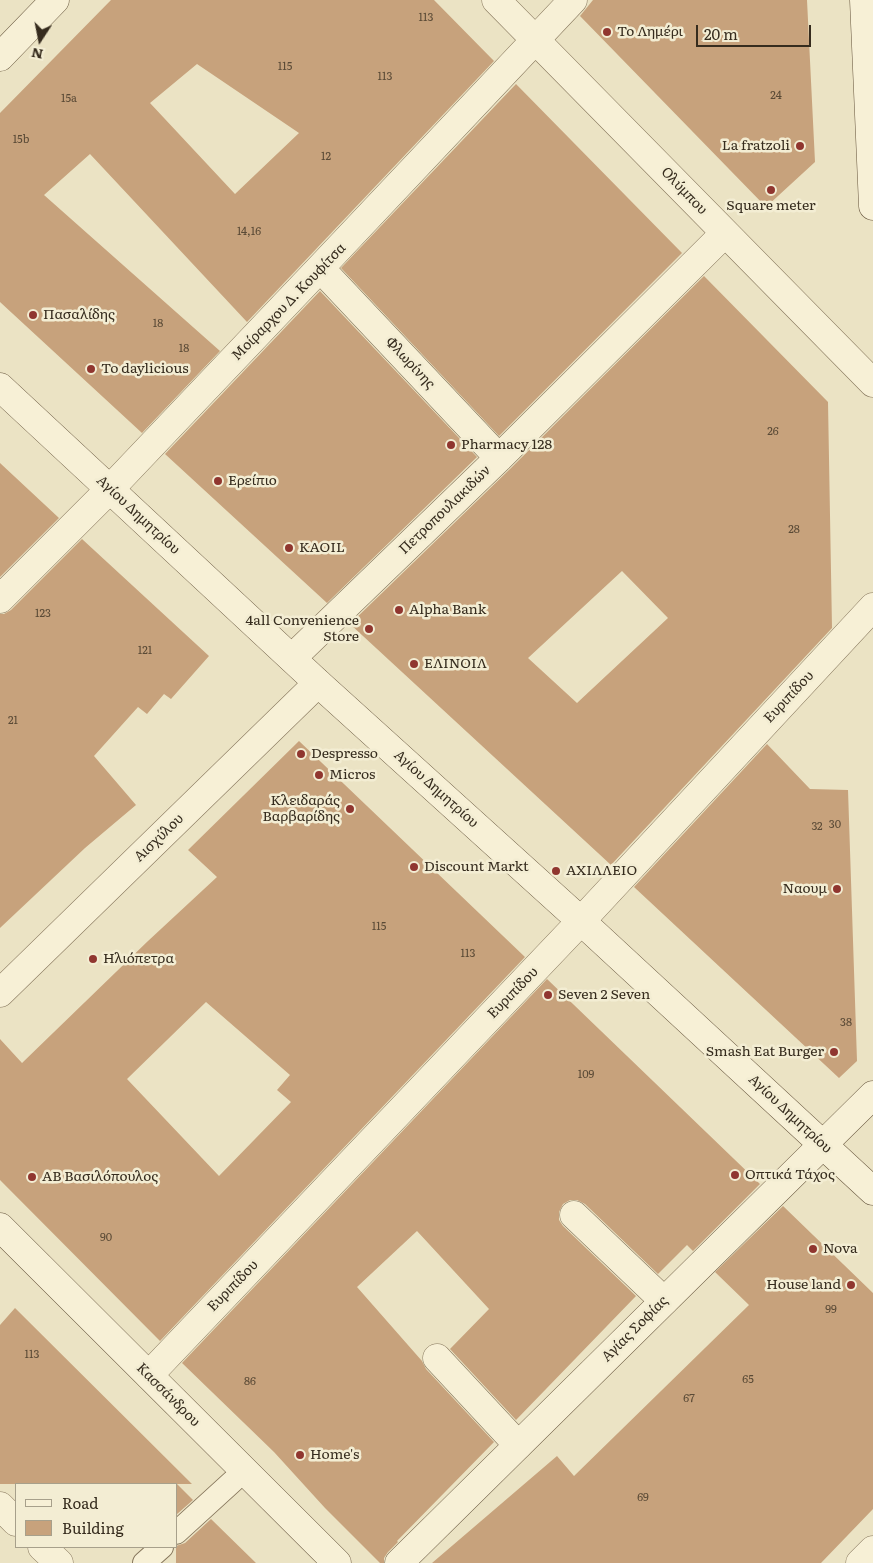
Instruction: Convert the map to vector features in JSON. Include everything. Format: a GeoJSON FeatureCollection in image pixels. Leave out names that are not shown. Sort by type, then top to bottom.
{"type":"FeatureCollection","features":[{"type":"Feature","properties":{"kind":"street"},"geometry":{"type":"LineString","coordinates":[[0,57],[55,0]]}},
{"type":"Feature","properties":{"kind":"street","name":"Ολύμπου"},"geometry":{"type":"LineString","coordinates":[[496,0],[873,382]]}},
{"type":"Feature","properties":{"kind":"street","name":"Μοίραρχου Δ. Κουφίτσα"},"geometry":{"type":"LineString","coordinates":[[0,599],[110,489],[572,0]]}},
{"type":"Feature","properties":{"kind":"street"},"geometry":{"type":"LineString","coordinates":[[864,0],[871,115],[873,206]]}},
{"type":"Feature","properties":{"kind":"street","name":"Πετροπουλακιδών"},"geometry":{"type":"LineString","coordinates":[[292,658],[499,458],[725,233]]}},
{"type":"Feature","properties":{"kind":"street","name":"Φλωρίνης"},"geometry":{"type":"LineString","coordinates":[[320,268],[499,458]]}},
{"type":"Feature","properties":{"kind":"street","name":"Αγίου Δημητρίου"},"geometry":{"type":"LineString","coordinates":[[0,387],[318,683],[581,921],[873,1191]]}},
{"type":"Feature","properties":{"kind":"street","name":"Ευριπίδου"},"geometry":{"type":"LineString","coordinates":[[149,1375],[581,921],[873,607]]}},
{"type":"Feature","properties":{"kind":"street","name":"Αισχύλου"},"geometry":{"type":"LineString","coordinates":[[0,993],[318,683]]}},
{"type":"Feature","properties":{"kind":"street","name":"Αγίας Σοφίας"},"geometry":{"type":"LineString","coordinates":[[399,1563],[873,1095]]}},
{"type":"Feature","properties":{"kind":"street"},"geometry":{"type":"LineString","coordinates":[[574,1215],[664,1301]]}},
{"type":"Feature","properties":{"kind":"street","name":"Κασσάνδρου"},"geometry":{"type":"LineString","coordinates":[[0,1227],[337,1563]]}},
{"type":"Feature","properties":{"kind":"street"},"geometry":{"type":"LineString","coordinates":[[437,1358],[518,1445]]}},
{"type":"Feature","properties":{"kind":"street"},"geometry":{"type":"LineString","coordinates":[[0,1506],[15,1521]]}},
{"type":"Feature","properties":{"kind":"street"},"geometry":{"type":"LineString","coordinates":[[43,1548],[59,1563]]}},
{"type":"Feature","properties":{"kind":"street"},"geometry":{"type":"LineString","coordinates":[[860,1563],[873,1550]]}},
{"type":"Feature","properties":{"kind":"lane"},"geometry":{"type":"LineString","coordinates":[[178,1532],[244,1471]]}},
{"type":"Feature","properties":{"kind":"lane"},"geometry":{"type":"LineString","coordinates":[[144,1563],[161,1548]]}},
{"type":"Feature","properties":{"kind":"building"},"geometry":{"type":"Polygon","coordinates":[[[111,0],[434,0],[494,61],[247,322],[90,154],[44,195],[220,351],[142,433],[0,302],[0,113],[111,0]],[[197,64],[150,103],[235,194],[299,133],[197,64]]]}},
{"type":"Feature","properties":{"kind":"building"},"geometry":{"type":"Polygon","coordinates":[[[593,0],[807,0],[815,162],[766,207],[580,16],[593,0]]]}},
{"type":"Feature","properties":{"kind":"building"},"geometry":{"type":"Polygon","coordinates":[[[516,84],[682,253],[499,436],[341,268],[516,84]]]}},
{"type":"Feature","properties":{"kind":"building"},"geometry":{"type":"Polygon","coordinates":[[[704,276],[828,402],[832,628],[611,865],[350,624],[510,469],[704,276]],[[622,571],[528,658],[577,703],[668,618],[622,571]]]}},
{"type":"Feature","properties":{"kind":"building"},"geometry":{"type":"Polygon","coordinates":[[[320,291],[477,457],[327,603],[165,454],[320,291]]]}},
{"type":"Feature","properties":{"kind":"building"},"geometry":{"type":"Polygon","coordinates":[[[0,463],[59,518],[0,577],[0,463]]]}},
{"type":"Feature","properties":{"kind":"building"},"geometry":{"type":"Polygon","coordinates":[[[82,539],[209,656],[171,699],[164,694],[147,714],[138,707],[94,756],[136,805],[85,848],[0,928],[0,614],[11,610],[82,539]]]}},
{"type":"Feature","properties":{"kind":"building"},"geometry":{"type":"Polygon","coordinates":[[[299,741],[525,957],[160,1341],[0,1180],[0,1039],[22,1063],[217,877],[188,850],[299,741]],[[206,1002],[127,1079],[219,1176],[291,1102],[277,1090],[290,1075],[206,1002]]]}},
{"type":"Feature","properties":{"kind":"building"},"geometry":{"type":"Polygon","coordinates":[[[767,744],[810,789],[848,790],[857,1061],[839,1078],[634,887],[767,744]]]}},
{"type":"Feature","properties":{"kind":"building"},"geometry":{"type":"Polygon","coordinates":[[[547,979],[760,1184],[693,1251],[687,1245],[658,1274],[585,1204],[577,1200],[570,1200],[563,1204],[559,1212],[559,1220],[563,1226],[636,1296],[516,1420],[450,1349],[489,1309],[417,1231],[357,1287],[422,1361],[426,1369],[494,1442],[397,1541],[384,1558],[384,1563],[380,1563],[325,1508],[274,1452],[182,1363],[547,979]]]}},
{"type":"Feature","properties":{"kind":"building"},"geometry":{"type":"Polygon","coordinates":[[[783,1206],[873,1293],[873,1509],[821,1563],[432,1563],[557,1456],[574,1476],[749,1305],[715,1272],[783,1206]]]}},
{"type":"Feature","properties":{"kind":"building"},"geometry":{"type":"Polygon","coordinates":[[[15,1308],[192,1484],[0,1484],[0,1325],[15,1308]]]}},
{"type":"Feature","properties":{"kind":"building"},"geometry":{"type":"Polygon","coordinates":[[[178,1485],[193,1500],[178,1513],[178,1485]]]}},
{"type":"Feature","properties":{"kind":"building"},"geometry":{"type":"Polygon","coordinates":[[[211,1519],[256,1563],[176,1563],[176,1548],[185,1543],[211,1519]]]}},
{"type":"Feature","properties":{"kind":"place","name":"Το Λημέρι"},"geometry":{"type":"Point","coordinates":[607,32]}},
{"type":"Feature","properties":{"kind":"place","name":"La fratzoli"},"geometry":{"type":"Point","coordinates":[800,146]}},
{"type":"Feature","properties":{"kind":"place","name":"Square meter"},"geometry":{"type":"Point","coordinates":[771,190]}},
{"type":"Feature","properties":{"kind":"place","name":"Πασαλίδης"},"geometry":{"type":"Point","coordinates":[33,315]}},
{"type":"Feature","properties":{"kind":"place","name":"To daylicious"},"geometry":{"type":"Point","coordinates":[91,369]}},
{"type":"Feature","properties":{"kind":"place","name":"Pharmacy 128"},"geometry":{"type":"Point","coordinates":[451,445]}},
{"type":"Feature","properties":{"kind":"place","name":"Ερείπιο"},"geometry":{"type":"Point","coordinates":[218,481]}},
{"type":"Feature","properties":{"kind":"place","name":"KAOIL"},"geometry":{"type":"Point","coordinates":[289,548]}},
{"type":"Feature","properties":{"kind":"place","name":"Alpha Bank"},"geometry":{"type":"Point","coordinates":[399,610]}},
{"type":"Feature","properties":{"kind":"place","name":"4all Convenience Store"},"geometry":{"type":"Point","coordinates":[369,629]}},
{"type":"Feature","properties":{"kind":"place","name":"ΕΛΙΝΟΙΛ"},"geometry":{"type":"Point","coordinates":[414,664]}},
{"type":"Feature","properties":{"kind":"place","name":"Despresso"},"geometry":{"type":"Point","coordinates":[301,754]}},
{"type":"Feature","properties":{"kind":"place","name":"Micros"},"geometry":{"type":"Point","coordinates":[319,775]}},
{"type":"Feature","properties":{"kind":"place","name":"Κλειδαράς Βαρβαρίδης"},"geometry":{"type":"Point","coordinates":[350,809]}},
{"type":"Feature","properties":{"kind":"place","name":"Discount Markt"},"geometry":{"type":"Point","coordinates":[414,867]}},
{"type":"Feature","properties":{"kind":"place","name":"ΑΧΙΛΛΕΙΟ"},"geometry":{"type":"Point","coordinates":[556,871]}},
{"type":"Feature","properties":{"kind":"place","name":"Ναουμ"},"geometry":{"type":"Point","coordinates":[837,889]}},
{"type":"Feature","properties":{"kind":"place","name":"Ηλιόπετρα"},"geometry":{"type":"Point","coordinates":[93,959]}},
{"type":"Feature","properties":{"kind":"place","name":"Seven 2 Seven"},"geometry":{"type":"Point","coordinates":[548,995]}},
{"type":"Feature","properties":{"kind":"place","name":"Smash Eat Burger"},"geometry":{"type":"Point","coordinates":[834,1052]}},
{"type":"Feature","properties":{"kind":"place","name":"Οπτικά Τάχος"},"geometry":{"type":"Point","coordinates":[735,1175]}},
{"type":"Feature","properties":{"kind":"place","name":"ΑΒ Βασιλόπουλος"},"geometry":{"type":"Point","coordinates":[32,1177]}},
{"type":"Feature","properties":{"kind":"place","name":"Nova"},"geometry":{"type":"Point","coordinates":[813,1249]}},
{"type":"Feature","properties":{"kind":"place","name":"House land"},"geometry":{"type":"Point","coordinates":[851,1285]}},
{"type":"Feature","properties":{"kind":"place","name":"Home's"},"geometry":{"type":"Point","coordinates":[300,1455]}}]}
